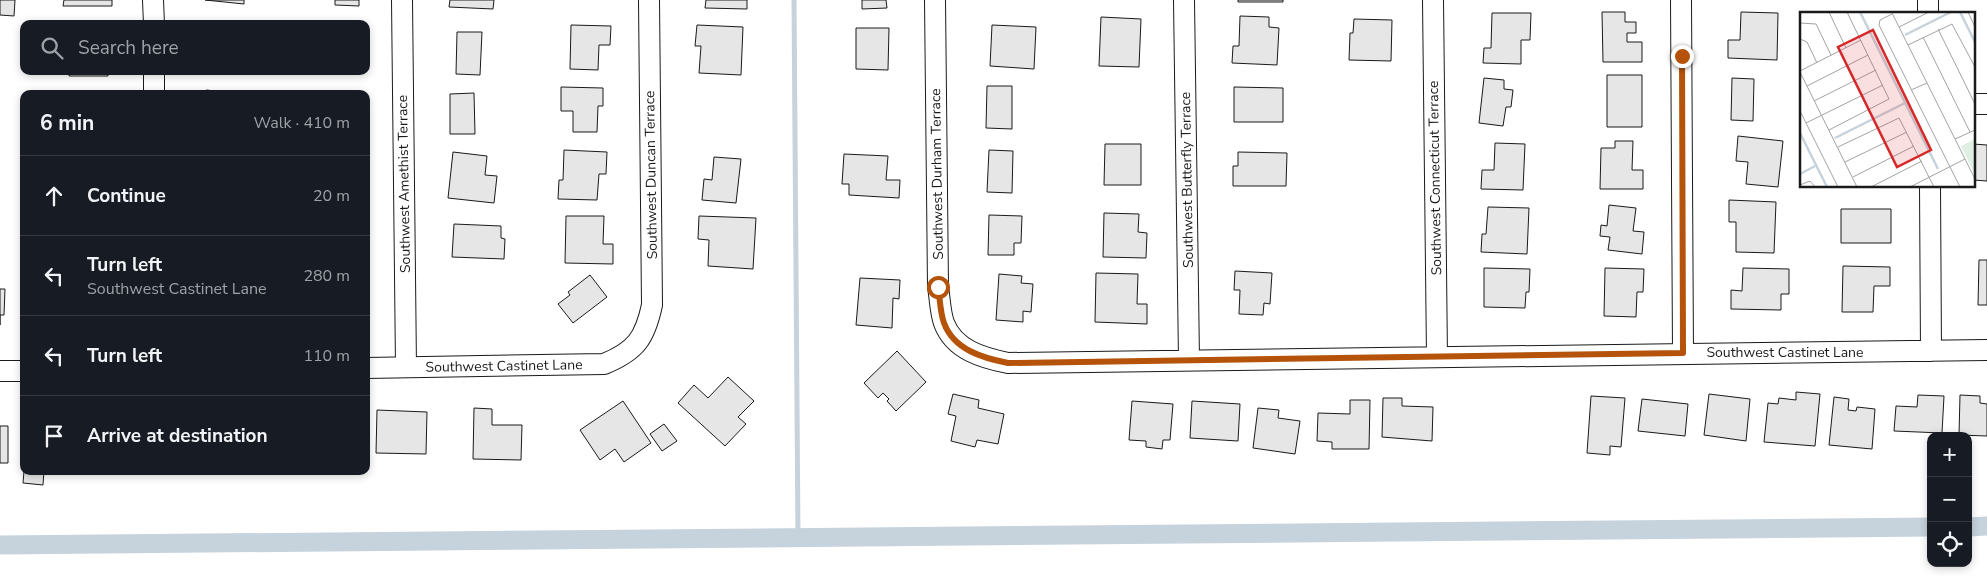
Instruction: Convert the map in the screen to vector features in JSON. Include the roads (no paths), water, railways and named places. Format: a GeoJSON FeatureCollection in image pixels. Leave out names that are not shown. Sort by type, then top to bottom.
{"type":"FeatureCollection","features":[{"type":"Feature","properties":{"kind":"street"},"geometry":{"type":"LineString","coordinates":[[153,0],[154,20]]}},
{"type":"Feature","properties":{"kind":"street","name":"Southwest Amethist Terrace"},"geometry":{"type":"LineString","coordinates":[[402,0],[406,367]]}},
{"type":"Feature","properties":{"kind":"street","name":"Southwest Duncan Terrace"},"geometry":{"type":"LineString","coordinates":[[636,346],[647,327],[652,305],[649,0]]}},
{"type":"Feature","properties":{"kind":"street","name":"Southwest Durham Terrace"},"geometry":{"type":"LineString","coordinates":[[935,0],[938,287],[944,323],[958,344]]}},
{"type":"Feature","properties":{"kind":"street","name":"Southwest Butterfly Terrace"},"geometry":{"type":"LineString","coordinates":[[1184,0],[1189,360]]}},
{"type":"Feature","properties":{"kind":"street","name":"Southwest Connecticut Terrace"},"geometry":{"type":"LineString","coordinates":[[1434,0],[1437,357]]}},
{"type":"Feature","properties":{"kind":"street"},"geometry":{"type":"LineString","coordinates":[[1681,0],[1683,353]]}},
{"type":"Feature","properties":{"kind":"street"},"geometry":{"type":"LineString","coordinates":[[154,75],[154,90]]}},
{"type":"Feature","properties":{"kind":"street"},"geometry":{"type":"LineString","coordinates":[[1974,104],[1987,104]]}},
{"type":"Feature","properties":{"kind":"street"},"geometry":{"type":"LineString","coordinates":[[1930,188],[1930,351]]}},
{"type":"Feature","properties":{"kind":"street","name":"Southwest Castinet Lane"},"geometry":{"type":"LineString","coordinates":[[958,344],[982,358],[1008,363],[1987,350]]}},
{"type":"Feature","properties":{"kind":"street","name":"Southwest Castinet Lane"},"geometry":{"type":"LineString","coordinates":[[370,368],[604,364],[622,357],[636,346]]}},
{"type":"Feature","properties":{"kind":"street"},"geometry":{"type":"LineString","coordinates":[[0,371],[20,371]]}},
{"type":"Feature","properties":{"kind":"waterway"},"geometry":{"type":"LineString","coordinates":[[794,0],[798,538]]}},
{"type":"Feature","properties":{"kind":"waterway"},"geometry":{"type":"LineString","coordinates":[[1972,527],[1987,526]]}},
{"type":"Feature","properties":{"kind":"waterway"},"geometry":{"type":"LineString","coordinates":[[0,545],[1927,527]]}}]}
